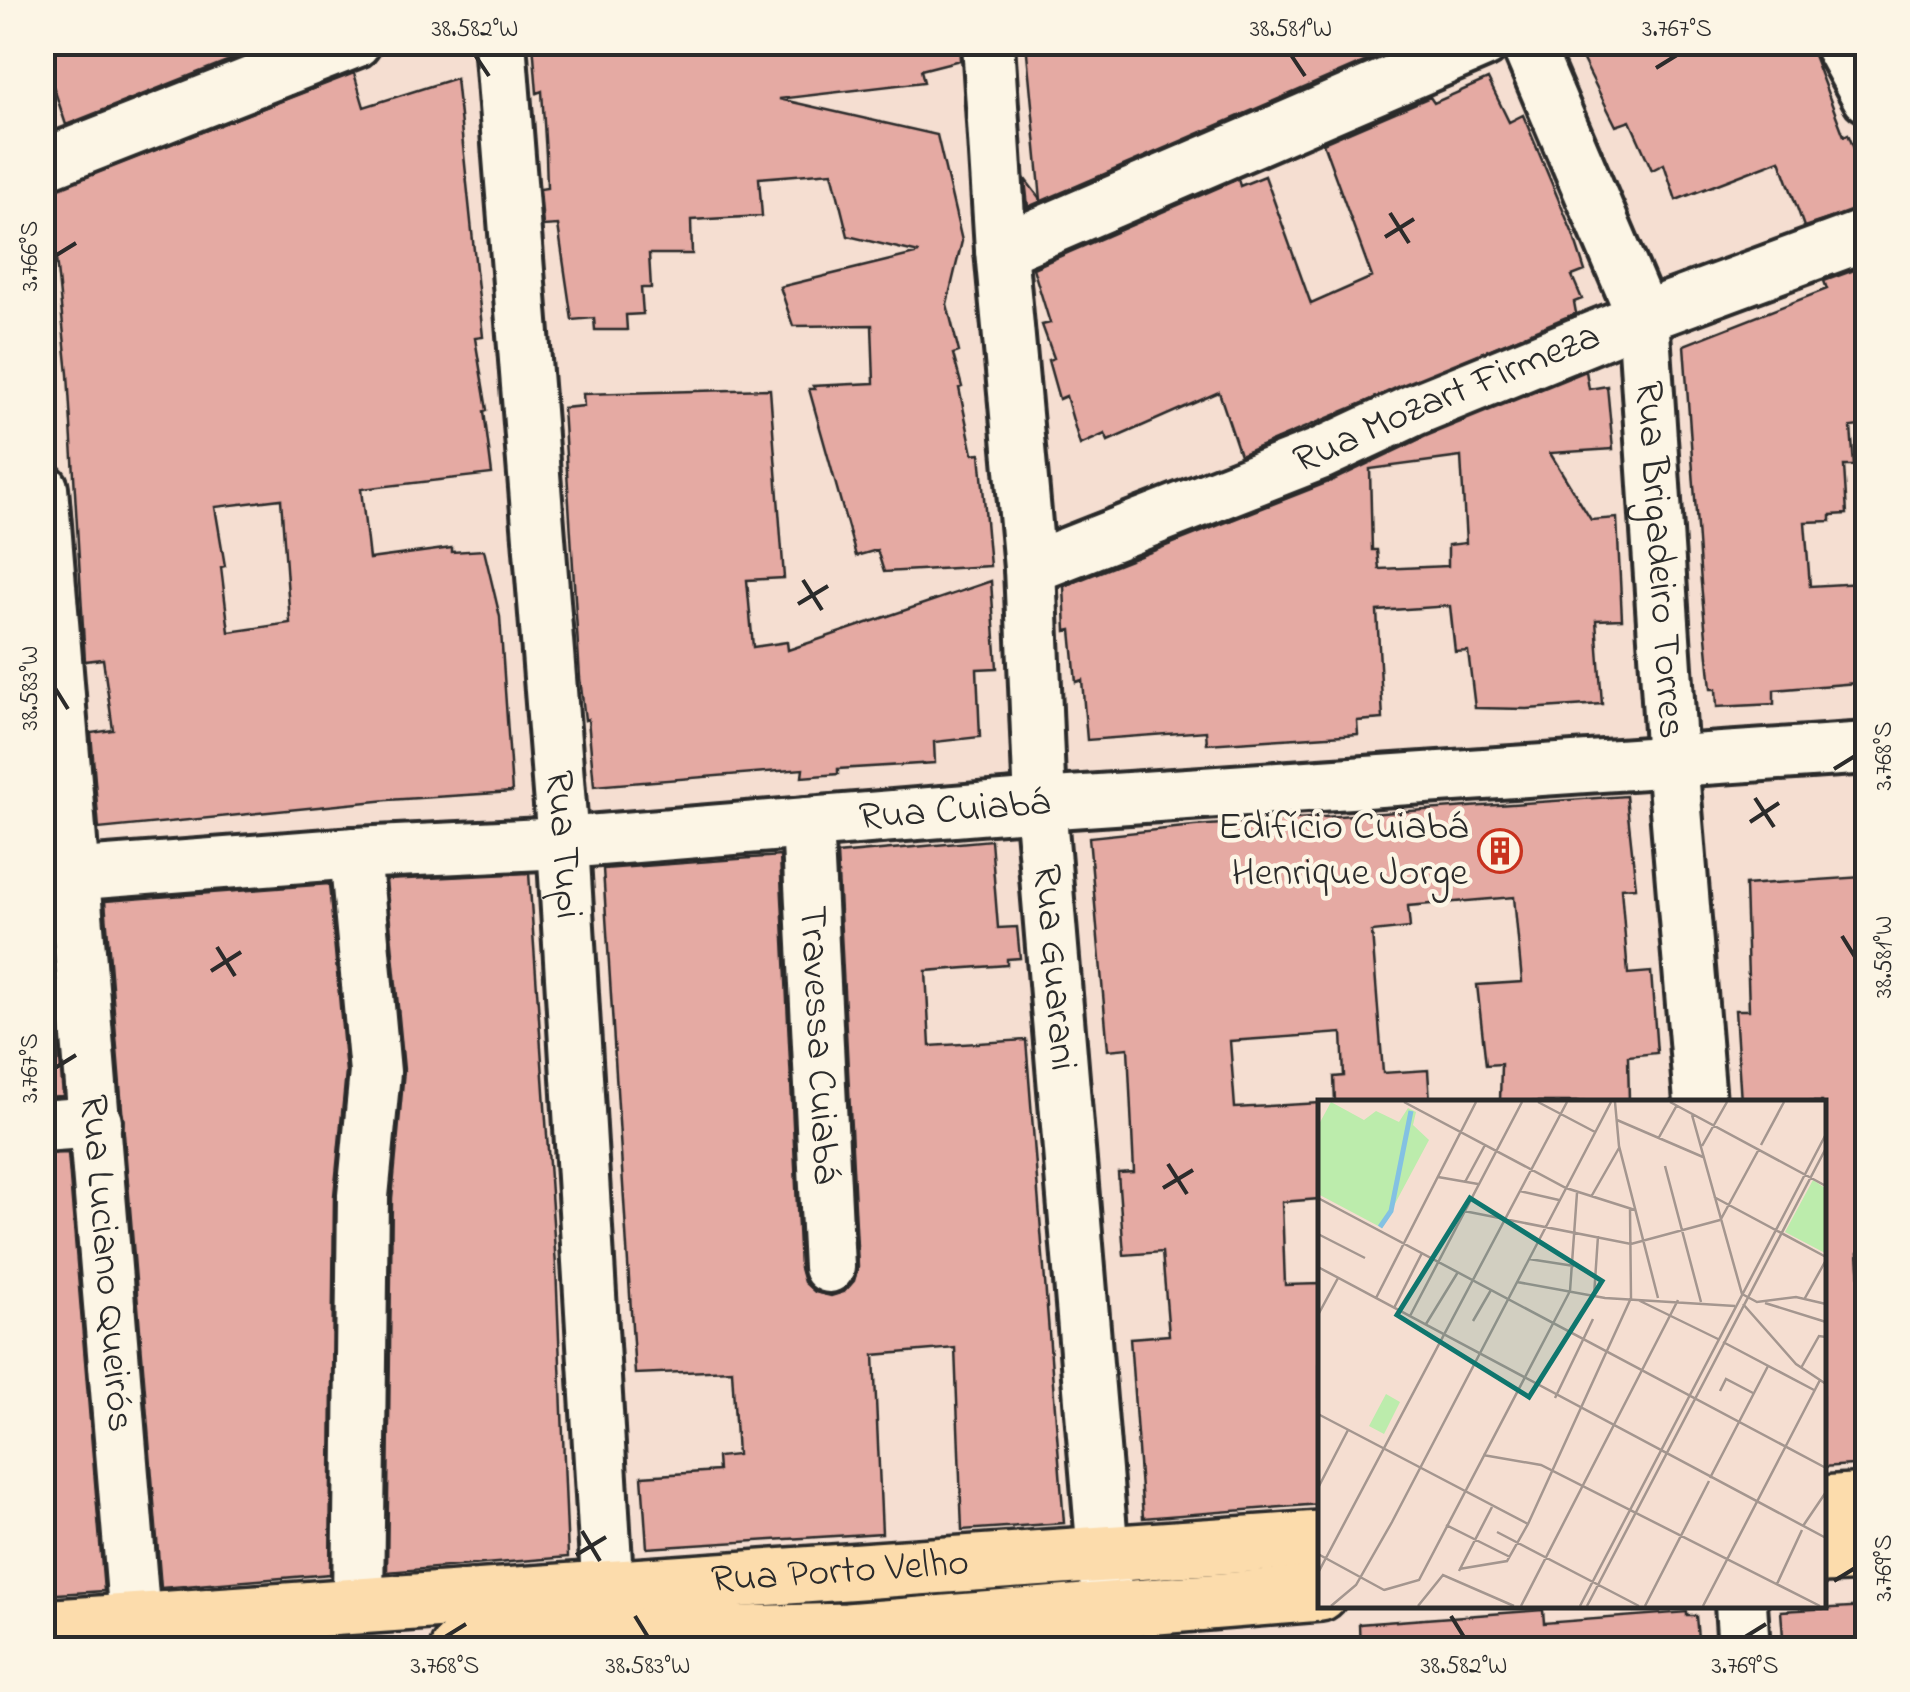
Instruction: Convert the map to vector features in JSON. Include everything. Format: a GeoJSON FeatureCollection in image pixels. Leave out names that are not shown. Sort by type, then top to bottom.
{"type":"FeatureCollection","features":[{"type":"Feature","properties":{"kind":"main road"},"geometry":{"type":"LineString","coordinates":[[1825,1504],[1868,1501]]}},
{"type":"Feature","properties":{"kind":"main road","name":"Rua Porto Velho"},"geometry":{"type":"LineString","coordinates":[[458,1650],[1105,1554],[1318,1539]]}},
{"type":"Feature","properties":{"kind":"main road"},"geometry":{"type":"LineString","coordinates":[[1825,1556],[1868,1553]]}},
{"type":"Feature","properties":{"kind":"main road","name":"Rua Porto Velho"},"geometry":{"type":"LineString","coordinates":[[42,1628],[358,1605],[610,1625],[847,1631],[1110,1630],[1318,1593]]}},
{"type":"Feature","properties":{"kind":"street"},"geometry":{"type":"LineString","coordinates":[[42,164],[355,42]]}},
{"type":"Feature","properties":{"kind":"street","name":"Rua Tupi"},"geometry":{"type":"LineString","coordinates":[[500,42],[563,843],[610,1625]]}},
{"type":"Feature","properties":{"kind":"street","name":"Rua Guarani"},"geometry":{"type":"LineString","coordinates":[[988,42],[1001,250],[1030,568],[1040,804],[1110,1630]]}},
{"type":"Feature","properties":{"kind":"street"},"geometry":{"type":"LineString","coordinates":[[1001,250],[1484,42]]}},
{"type":"Feature","properties":{"kind":"street","name":"Rua Brigadeiro Torres"},"geometry":{"type":"LineString","coordinates":[[1526,42],[1642,317],[1700,1100]]}},
{"type":"Feature","properties":{"kind":"street"},"geometry":{"type":"LineString","coordinates":[[1838,42],[1868,97]]}},
{"type":"Feature","properties":{"kind":"street","name":"Rua Mozart Firmeza"},"geometry":{"type":"LineString","coordinates":[[1030,568],[1302,462],[1414,410],[1642,317],[1868,234]]}},
{"type":"Feature","properties":{"kind":"street","name":"Rua Luciano Queirós"},"geometry":{"type":"LineString","coordinates":[[42,488],[58,876],[96,1122],[135,1621]]}},
{"type":"Feature","properties":{"kind":"street","name":"Rua Cuiabá"},"geometry":{"type":"LineString","coordinates":[[58,876],[1868,748]]}},
{"type":"Feature","properties":{"kind":"street","name":"Travessa Cuiabá"},"geometry":{"type":"LineString","coordinates":[[807,823],[830,1267]]}},
{"type":"Feature","properties":{"kind":"street"},"geometry":{"type":"LineString","coordinates":[[354,853],[375,1072],[363,1196],[358,1605]]}},
{"type":"Feature","properties":{"kind":"street"},"geometry":{"type":"LineString","coordinates":[[42,1126],[96,1122]]}},
{"type":"Feature","properties":{"kind":"street"},"geometry":{"type":"LineString","coordinates":[[1741,1607],[1744,1650]]}},
{"type":"Feature","properties":{"kind":"building"},"geometry":{"type":"Polygon","coordinates":[[[42,42],[275,42],[66,125],[42,42]]]}},
{"type":"Feature","properties":{"kind":"building"},"geometry":{"type":"Polygon","coordinates":[[[533,42],[959,42],[960,60],[921,70],[924,82],[779,99],[937,135],[962,241],[947,304],[959,352],[953,354],[973,454],[980,453],[990,566],[884,572],[877,550],[856,556],[809,389],[874,383],[872,325],[793,326],[780,287],[919,253],[848,236],[832,172],[759,178],[762,216],[691,220],[692,254],[649,254],[651,288],[641,288],[643,314],[626,315],[627,330],[595,330],[594,318],[572,320],[558,225],[543,226],[540,189],[547,188],[546,155],[542,91],[537,93],[533,42]]]}},
{"type":"Feature","properties":{"kind":"building"},"geometry":{"type":"Polygon","coordinates":[[[1026,42],[1396,42],[1399,47],[1028,207],[1025,179],[1041,200],[1026,42]]]}},
{"type":"Feature","properties":{"kind":"building"},"geometry":{"type":"Polygon","coordinates":[[[1574,42],[1808,42],[1844,136],[1848,134],[1868,183],[1868,206],[1804,227],[1780,160],[1676,200],[1664,164],[1652,170],[1630,121],[1616,126],[1574,42]]]}},
{"type":"Feature","properties":{"kind":"building"},"geometry":{"type":"Polygon","coordinates":[[[354,73],[364,107],[456,78],[483,337],[475,338],[492,474],[361,489],[369,559],[452,548],[452,552],[484,550],[500,617],[512,792],[388,800],[99,829],[91,733],[113,730],[103,659],[85,661],[68,374],[55,249],[50,249],[44,193],[354,73]],[[281,499],[215,507],[225,566],[221,567],[229,632],[290,623],[281,499]]]}},
{"type":"Feature","properties":{"kind":"building"},"geometry":{"type":"Polygon","coordinates":[[[1488,79],[1509,122],[1523,115],[1573,234],[1585,271],[1572,276],[1582,299],[1574,302],[1576,313],[1240,455],[1219,392],[1108,441],[1105,434],[1080,445],[1066,396],[1059,399],[1048,360],[1054,358],[1042,325],[1050,323],[1033,268],[1238,179],[1240,186],[1265,176],[1311,304],[1372,277],[1323,143],[1430,97],[1434,103],[1488,79]]]}},
{"type":"Feature","properties":{"kind":"building"},"geometry":{"type":"Polygon","coordinates":[[[1868,265],[1868,425],[1851,427],[1854,466],[1844,466],[1847,514],[1831,515],[1831,521],[1805,522],[1810,586],[1861,583],[1863,607],[1868,607],[1868,682],[1774,690],[1774,704],[1717,707],[1716,689],[1711,689],[1701,583],[1684,345],[1827,289],[1824,281],[1868,265]]]}},
{"type":"Feature","properties":{"kind":"building"},"geometry":{"type":"Polygon","coordinates":[[[1586,371],[1589,389],[1607,386],[1613,449],[1550,453],[1591,520],[1617,518],[1622,619],[1596,620],[1602,704],[1475,708],[1468,651],[1455,652],[1450,606],[1377,611],[1383,719],[1357,721],[1358,734],[1207,744],[1206,731],[1087,740],[1082,680],[1076,682],[1071,630],[1066,631],[1064,586],[1331,481],[1426,436],[1586,371]],[[1461,457],[1370,469],[1372,550],[1377,550],[1379,569],[1448,566],[1448,545],[1466,543],[1461,457]]]}},
{"type":"Feature","properties":{"kind":"building"},"geometry":{"type":"Polygon","coordinates":[[[770,389],[784,578],[747,580],[753,647],[787,642],[788,650],[991,581],[997,668],[977,669],[980,737],[934,742],[935,763],[838,769],[838,774],[802,777],[803,769],[594,786],[580,678],[563,408],[584,406],[583,394],[770,389]]]}},
{"type":"Feature","properties":{"kind":"building"},"geometry":{"type":"Polygon","coordinates":[[[1626,796],[1636,887],[1621,888],[1628,974],[1651,972],[1657,1053],[1628,1056],[1629,1100],[1500,1100],[1501,1064],[1486,1065],[1477,985],[1522,982],[1514,897],[1408,906],[1410,928],[1372,932],[1383,1073],[1428,1070],[1430,1100],[1335,1100],[1334,1077],[1344,1076],[1342,1033],[1230,1041],[1235,1108],[1318,1103],[1318,1199],[1282,1202],[1285,1285],[1318,1284],[1318,1504],[1143,1518],[1130,1338],[1169,1335],[1162,1252],[1124,1255],[1118,1173],[1134,1172],[1128,1048],[1108,1050],[1089,837],[1626,796]]]}},
{"type":"Feature","properties":{"kind":"building"},"geometry":{"type":"Polygon","coordinates":[[[991,840],[998,928],[1017,927],[1020,958],[1007,959],[1007,965],[926,971],[930,1046],[1026,1040],[1064,1523],[962,1530],[955,1348],[874,1355],[882,1533],[647,1548],[642,1476],[718,1471],[717,1457],[737,1455],[732,1370],[635,1374],[603,869],[780,856],[800,1268],[804,1282],[815,1292],[831,1296],[844,1292],[854,1281],[858,1266],[837,854],[991,840]]]}},
{"type":"Feature","properties":{"kind":"building"},"geometry":{"type":"Polygon","coordinates":[[[529,873],[556,1266],[568,1557],[387,1572],[392,1198],[404,1070],[386,880],[529,873]]]}},
{"type":"Feature","properties":{"kind":"building"},"geometry":{"type":"Polygon","coordinates":[[[1862,877],[1868,961],[1868,1253],[1858,1253],[1867,1377],[1863,1378],[1868,1464],[1825,1467],[1825,1100],[1741,1100],[1735,1010],[1749,1010],[1745,885],[1862,877]]]}},
{"type":"Feature","properties":{"kind":"building"},"geometry":{"type":"Polygon","coordinates":[[[329,884],[346,1072],[334,1196],[330,1574],[161,1588],[105,901],[329,884]]]}},
{"type":"Feature","properties":{"kind":"building"},"geometry":{"type":"Polygon","coordinates":[[[42,905],[47,905],[63,1096],[42,1097],[42,905]]]}},
{"type":"Feature","properties":{"kind":"building"},"geometry":{"type":"Polygon","coordinates":[[[68,1153],[104,1591],[42,1595],[42,1154],[68,1153]]]}},
{"type":"Feature","properties":{"kind":"building"},"geometry":{"type":"Polygon","coordinates":[[[1868,1606],[1868,1650],[1784,1650],[1781,1611],[1868,1606]]]}},
{"type":"Feature","properties":{"kind":"building"},"geometry":{"type":"Polygon","coordinates":[[[1543,1610],[1544,1623],[1687,1612],[1687,1616],[1696,1616],[1699,1650],[1360,1650],[1359,1624],[1543,1610]]]}},
{"type":"Feature","properties":{"kind":"place","name":"Edifício Cuiabá Henrique Jorge"},"geometry":{"type":"Point","coordinates":[1500,851]}}]}
